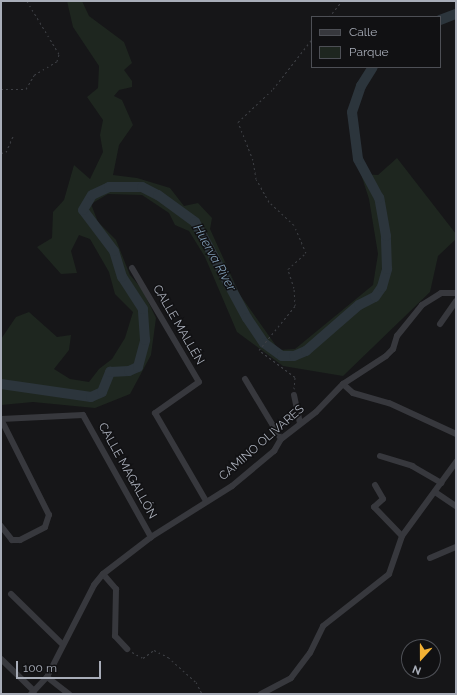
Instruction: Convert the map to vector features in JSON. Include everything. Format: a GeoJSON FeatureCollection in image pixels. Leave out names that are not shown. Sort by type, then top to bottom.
{"type":"FeatureCollection","features":[{"type":"Feature","properties":{"kind":"street","name":"CALLE MALLÉN"},"geometry":{"type":"LineString","coordinates":[[132,268],[199,382],[155,413],[206,501]]}},
{"type":"Feature","properties":{"kind":"street","name":"CAMINO OLIVARES"},"geometry":{"type":"LineString","coordinates":[[32,693],[46,677],[94,585],[104,574],[151,537],[232,486],[248,469],[274,451],[281,439],[343,384],[393,349],[397,336],[422,305],[441,293],[456,293]]}},
{"type":"Feature","properties":{"kind":"street"},"geometry":{"type":"LineString","coordinates":[[440,324],[456,302]]}},
{"type":"Feature","properties":{"kind":"street"},"geometry":{"type":"LineString","coordinates":[[245,379],[281,439]]}},
{"type":"Feature","properties":{"kind":"street"},"geometry":{"type":"LineString","coordinates":[[343,384],[353,393],[389,403],[456,434]]}},
{"type":"Feature","properties":{"kind":"street"},"geometry":{"type":"LineString","coordinates":[[294,395],[300,423]]}},
{"type":"Feature","properties":{"kind":"street","name":"CALLE MAGALLÓN"},"geometry":{"type":"LineString","coordinates":[[1,419],[83,415],[151,537]]}},
{"type":"Feature","properties":{"kind":"street"},"geometry":{"type":"LineString","coordinates":[[1,419],[49,515],[45,527],[20,540],[12,540],[1,526]]}},
{"type":"Feature","properties":{"kind":"street"},"geometry":{"type":"LineString","coordinates":[[380,456],[412,466],[442,483]]}},
{"type":"Feature","properties":{"kind":"street"},"geometry":{"type":"LineString","coordinates":[[261,694],[292,678],[310,653],[323,626],[389,574],[402,536],[456,462]]}},
{"type":"Feature","properties":{"kind":"street"},"geometry":{"type":"LineString","coordinates":[[375,485],[383,499],[374,507],[402,536]]}},
{"type":"Feature","properties":{"kind":"street"},"geometry":{"type":"LineString","coordinates":[[435,492],[456,506]]}},
{"type":"Feature","properties":{"kind":"street"},"geometry":{"type":"LineString","coordinates":[[430,558],[456,547]]}},
{"type":"Feature","properties":{"kind":"street"},"geometry":{"type":"LineString","coordinates":[[104,574],[116,589],[115,636],[127,649]]}},
{"type":"Feature","properties":{"kind":"street"},"geometry":{"type":"LineString","coordinates":[[11,594],[62,644]]}},
{"type":"Feature","properties":{"kind":"street"},"geometry":{"type":"LineString","coordinates":[[1,659],[32,693]]}},
{"type":"Feature","properties":{"kind":"street"},"geometry":{"type":"LineString","coordinates":[[46,677],[69,694]]}},
{"type":"Feature","properties":{"kind":"path"},"geometry":{"type":"LineString","coordinates":[[1,90],[26,89],[34,75],[57,61],[59,54],[27,1]]}},
{"type":"Feature","properties":{"kind":"path"},"geometry":{"type":"LineString","coordinates":[[330,16],[342,1]]}},
{"type":"Feature","properties":{"kind":"path"},"geometry":{"type":"LineString","coordinates":[[294,395],[295,377],[259,350],[295,306],[294,288],[288,269],[306,253],[294,225],[269,202],[256,179],[253,160],[238,122],[273,89],[311,40]]}},
{"type":"Feature","properties":{"kind":"path"},"geometry":{"type":"LineString","coordinates":[[1,154],[6,152],[14,134]]}},
{"type":"Feature","properties":{"kind":"path"},"geometry":{"type":"LineString","coordinates":[[127,649],[143,658],[154,650],[163,654],[196,682],[202,694]]}},
{"type":"Feature","properties":{"kind":"green space"},"geometry":{"type":"Polygon","coordinates":[[[67,1],[82,1],[89,16],[124,42],[132,63],[124,70],[132,81],[132,87],[119,90],[114,96],[122,100],[133,125],[119,145],[113,175],[137,178],[170,188],[184,206],[198,203],[212,218],[210,229],[240,295],[279,350],[295,349],[373,285],[378,254],[369,199],[361,174],[378,175],[397,158],[456,234],[456,239],[438,256],[430,292],[343,376],[283,366],[237,332],[205,257],[189,231],[175,225],[169,213],[142,195],[108,194],[91,204],[98,222],[116,240],[130,275],[142,289],[156,318],[151,355],[130,394],[95,408],[33,402],[1,405],[1,339],[16,317],[29,312],[57,337],[71,335],[69,350],[54,369],[70,379],[89,382],[99,369],[112,359],[125,338],[133,312],[115,294],[109,272],[90,239],[79,235],[71,251],[77,273],[61,274],[37,247],[52,238],[53,212],[64,200],[74,165],[90,179],[103,152],[100,135],[103,120],[87,97],[98,88],[99,66],[73,27],[67,1]]]}},
{"type":"Feature","properties":{"kind":"waterway","name":"Huerva River"},"geometry":{"type":"LineString","coordinates":[[441,20],[456,14]]}},
{"type":"Feature","properties":{"kind":"waterway","name":"Huerva River"},"geometry":{"type":"LineString","coordinates":[[1,384],[91,397],[102,392],[110,372],[129,371],[138,367],[145,340],[143,309],[122,277],[114,251],[83,210],[92,195],[109,187],[142,187],[158,195],[195,222],[247,318],[264,343],[282,356],[294,356],[306,351],[359,305],[375,297],[382,287],[387,269],[386,236],[379,198],[358,159],[352,112],[361,86],[372,68]]}}]}
